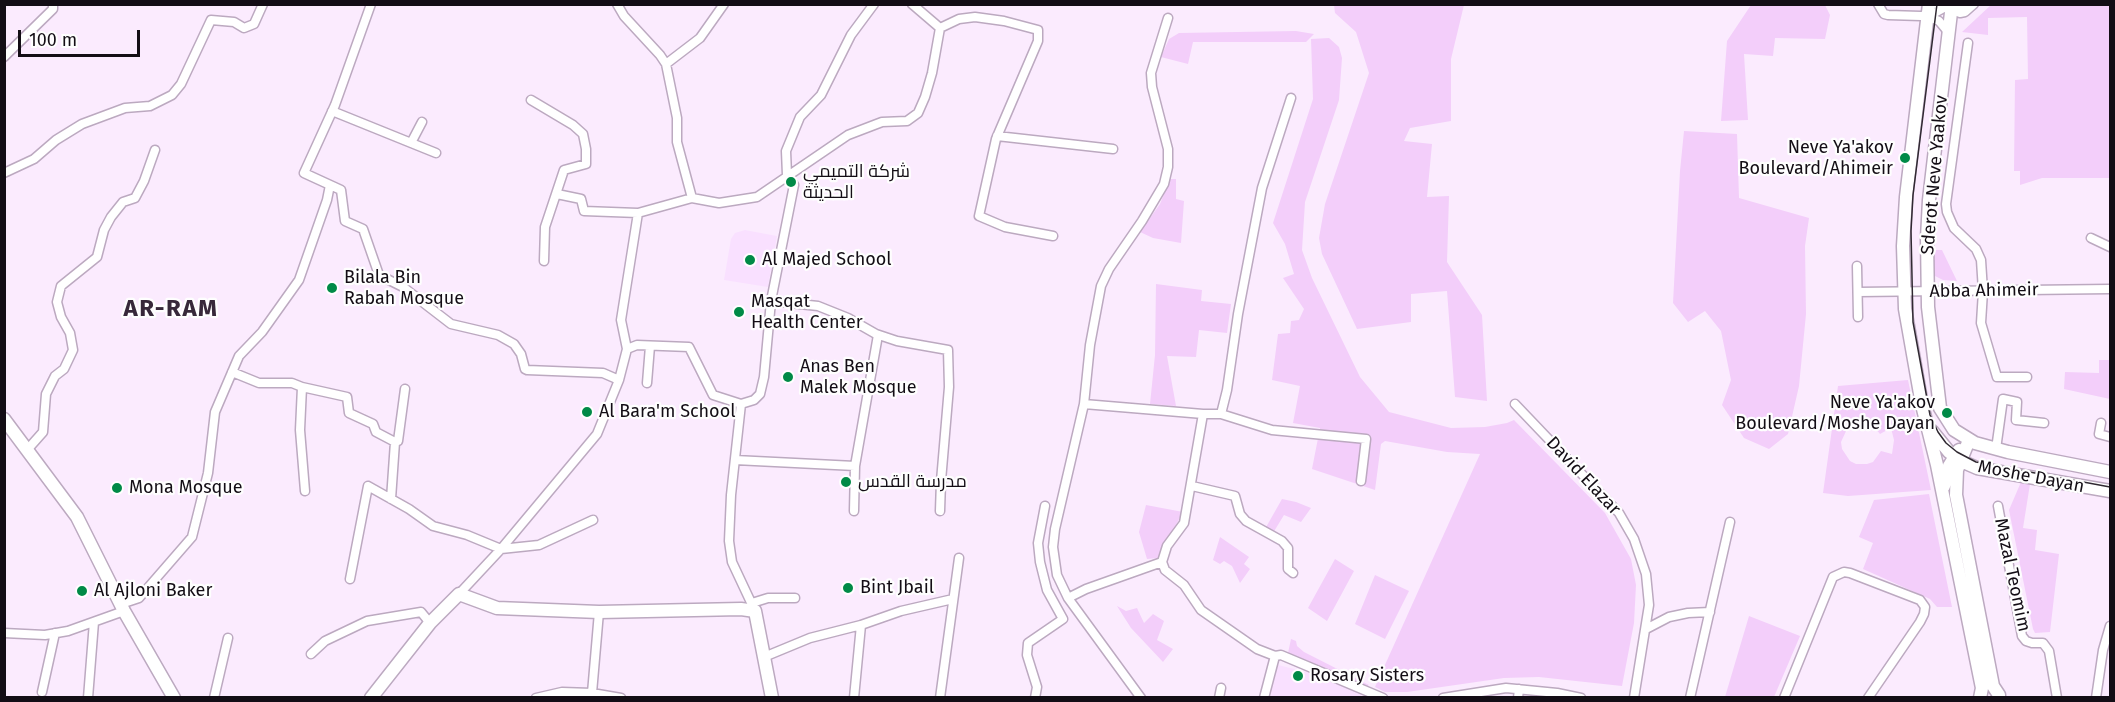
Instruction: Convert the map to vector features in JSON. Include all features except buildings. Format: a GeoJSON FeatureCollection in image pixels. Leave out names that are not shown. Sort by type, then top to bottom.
{"type":"FeatureCollection","features":[{"type":"Feature","properties":{"kind":"street"},"geometry":{"type":"LineString","coordinates":[[4,57],[53,9],[53,4]]}},
{"type":"Feature","properties":{"kind":"street"},"geometry":{"type":"LineString","coordinates":[[371,4],[332,111],[304,173],[341,190],[345,221],[363,230],[379,275],[403,287],[451,324],[498,336],[514,344],[521,354],[525,369],[603,373],[619,380]]}},
{"type":"Feature","properties":{"kind":"street"},"geometry":{"type":"LineString","coordinates":[[617,4],[624,16],[666,64],[677,118],[677,142],[692,198]]}},
{"type":"Feature","properties":{"kind":"street"},"geometry":{"type":"LineString","coordinates":[[666,64],[700,38],[724,4]]}},
{"type":"Feature","properties":{"kind":"street"},"geometry":{"type":"LineString","coordinates":[[627,349],[637,345],[689,347],[713,395],[741,404],[754,400],[760,394],[764,377],[771,301],[794,185],[787,175],[786,152],[800,117],[821,95],[851,34],[874,4]]}},
{"type":"Feature","properties":{"kind":"street"},"geometry":{"type":"LineString","coordinates":[[912,4],[940,28]]}},
{"type":"Feature","properties":{"kind":"street"},"geometry":{"type":"LineString","coordinates":[[1878,4],[1884,14],[1888,15],[1929,16],[1947,6],[1965,4]]}},
{"type":"Feature","properties":{"kind":"street"},"geometry":{"type":"LineString","coordinates":[[1947,6],[1963,12],[1974,4]]}},
{"type":"Feature","properties":{"kind":"street"},"geometry":{"type":"LineString","coordinates":[[4,173],[34,159],[56,140],[82,124],[125,108],[150,106],[172,95],[181,84],[211,20],[234,22],[244,28],[254,24],[262,5]]}},
{"type":"Feature","properties":{"kind":"street","name":"Sderot Neve Yaakov"},"geometry":{"type":"LineString","coordinates":[[1945,507],[1945,479],[1969,440],[1951,426],[1943,415],[1938,401],[1927,292],[1929,200],[1949,33],[1947,6]]}},
{"type":"Feature","properties":{"kind":"street"},"geometry":{"type":"LineString","coordinates":[[1929,16],[1949,33]]}},
{"type":"Feature","properties":{"kind":"street","name":"Sderot Neve Yaakov"},"geometry":{"type":"LineString","coordinates":[[1929,16],[1906,197],[1903,246],[1904,293],[1909,338],[1938,465],[1982,688],[1980,698]]}},
{"type":"Feature","properties":{"kind":"street"},"geometry":{"type":"LineString","coordinates":[[940,28],[959,19],[975,17],[1004,21],[1038,30],[1038,41],[997,136],[979,216],[1005,227],[1053,236]]}},
{"type":"Feature","properties":{"kind":"street"},"geometry":{"type":"LineString","coordinates":[[1141,698],[1068,598],[1055,568],[1054,537],[1084,404],[1090,345],[1101,286],[1109,269],[1164,184],[1168,167],[1168,149],[1152,87],[1151,73],[1168,18]]}},
{"type":"Feature","properties":{"kind":"street"},"geometry":{"type":"LineString","coordinates":[[557,194],[581,199],[584,211],[639,213],[692,198],[719,202],[757,197],[848,135],[882,123],[908,121],[918,113],[932,73],[940,28]]}},
{"type":"Feature","properties":{"kind":"street"},"geometry":{"type":"LineString","coordinates":[[1968,43],[1947,204],[1949,220],[1976,249],[1981,260],[1982,332],[1997,377],[2027,377]]}},
{"type":"Feature","properties":{"kind":"street"},"geometry":{"type":"LineString","coordinates":[[1221,414],[1262,188],[1291,98]]}},
{"type":"Feature","properties":{"kind":"street"},"geometry":{"type":"LineString","coordinates":[[531,100],[573,125],[583,134],[586,149],[586,164],[564,170],[545,227],[544,261]]}},
{"type":"Feature","properties":{"kind":"street"},"geometry":{"type":"LineString","coordinates":[[332,111],[436,153]]}},
{"type":"Feature","properties":{"kind":"street"},"geometry":{"type":"LineString","coordinates":[[411,143],[422,122]]}},
{"type":"Feature","properties":{"kind":"street"},"geometry":{"type":"LineString","coordinates":[[997,136],[1113,149]]}},
{"type":"Feature","properties":{"kind":"street"},"geometry":{"type":"LineString","coordinates":[[27,450],[43,432],[46,394],[55,376],[64,369],[72,350],[70,333],[61,317],[57,302],[62,286],[97,257],[104,230],[111,217],[123,202],[135,198],[155,150]]}},
{"type":"Feature","properties":{"kind":"street"},"geometry":{"type":"LineString","coordinates":[[4,633],[45,635],[55,633],[94,622],[123,608],[139,598],[192,537],[208,473],[215,412],[239,356],[262,332],[299,280],[327,200],[330,185]]}},
{"type":"Feature","properties":{"kind":"street"},"geometry":{"type":"LineString","coordinates":[[372,698],[430,623],[501,549],[597,434],[619,380],[627,349],[621,320],[639,213]]}},
{"type":"Feature","properties":{"kind":"street"},"geometry":{"type":"LineString","coordinates":[[2091,238],[2110,247]]}},
{"type":"Feature","properties":{"kind":"street"},"geometry":{"type":"LineString","coordinates":[[1857,266],[1858,318]]}},
{"type":"Feature","properties":{"kind":"street","name":"Abba Ahimeir"},"geometry":{"type":"LineString","coordinates":[[1858,292],[2110,289]]}},
{"type":"Feature","properties":{"kind":"street"},"geometry":{"type":"LineString","coordinates":[[771,301],[818,306],[848,318],[878,335],[897,341],[948,350],[949,387],[940,511]]}},
{"type":"Feature","properties":{"kind":"street"},"geometry":{"type":"LineString","coordinates":[[854,511],[855,466],[878,335]]}},
{"type":"Feature","properties":{"kind":"street"},"geometry":{"type":"LineString","coordinates":[[647,383],[650,346]]}},
{"type":"Feature","properties":{"kind":"street"},"geometry":{"type":"LineString","coordinates":[[232,372],[259,383],[292,383],[347,397],[349,413],[373,424],[376,432],[395,442]]}},
{"type":"Feature","properties":{"kind":"street"},"geometry":{"type":"LineString","coordinates":[[302,387],[300,430],[304,491]]}},
{"type":"Feature","properties":{"kind":"street"},"geometry":{"type":"LineString","coordinates":[[391,499],[395,442],[398,441],[405,389]]}},
{"type":"Feature","properties":{"kind":"street"},"geometry":{"type":"LineString","coordinates":[[1995,450],[2003,399],[2017,402],[2016,420],[2044,423]]}},
{"type":"Feature","properties":{"kind":"street"},"geometry":{"type":"LineString","coordinates":[[741,404],[731,495],[729,541],[732,562],[754,607],[772,698]]}},
{"type":"Feature","properties":{"kind":"street"},"geometry":{"type":"LineString","coordinates":[[1084,404],[1221,414],[1272,430],[1366,439],[1360,481]]}},
{"type":"Feature","properties":{"kind":"street","name":"David Elazar"},"geometry":{"type":"LineString","coordinates":[[1515,404],[1625,522],[1638,547],[1646,574],[1649,605],[1634,698]]}},
{"type":"Feature","properties":{"kind":"street"},"geometry":{"type":"LineString","coordinates":[[1203,414],[1184,523],[1167,546],[1161,562],[1165,570],[1184,585],[1201,610],[1257,649],[1275,656],[1281,655],[1369,695],[1383,698]]}},
{"type":"Feature","properties":{"kind":"street","name":"Sderot Neve Yaakov"},"geometry":{"type":"LineString","coordinates":[[1925,416],[1937,439],[1958,458]]}},
{"type":"Feature","properties":{"kind":"street"},"geometry":{"type":"LineString","coordinates":[[4,418],[77,517],[123,608],[174,698]]}},
{"type":"Feature","properties":{"kind":"street"},"geometry":{"type":"LineString","coordinates":[[2101,423],[2099,435],[2110,437]]}},
{"type":"Feature","properties":{"kind":"street","name":"Moshe Dayan"},"geometry":{"type":"LineString","coordinates":[[1969,440],[1995,450],[2110,472]]}},
{"type":"Feature","properties":{"kind":"street","name":"Sderot Neve Yaakov"},"geometry":{"type":"LineString","coordinates":[[1958,458],[1955,484],[1960,523],[1993,686],[2000,696]]}},
{"type":"Feature","properties":{"kind":"street","name":"Moshe Dayan"},"geometry":{"type":"LineString","coordinates":[[1958,458],[1981,469],[2110,491]]}},
{"type":"Feature","properties":{"kind":"street"},"geometry":{"type":"LineString","coordinates":[[735,460],[855,466]]}},
{"type":"Feature","properties":{"kind":"street"},"geometry":{"type":"LineString","coordinates":[[1955,484],[1966,472],[1981,469]]}},
{"type":"Feature","properties":{"kind":"street"},"geometry":{"type":"LineString","coordinates":[[350,579],[368,486],[433,526],[466,535],[501,549],[539,545],[593,520]]}},
{"type":"Feature","properties":{"kind":"street"},"geometry":{"type":"LineString","coordinates":[[1192,486],[1235,496],[1240,514],[1246,521],[1282,541],[1288,548],[1288,569],[1293,573]]}},
{"type":"Feature","properties":{"kind":"street"},"geometry":{"type":"LineString","coordinates":[[1035,698],[1037,687],[1028,655],[1028,643],[1063,619],[1047,590],[1040,562],[1038,543],[1045,506]]}},
{"type":"Feature","properties":{"kind":"street","name":"Mazal Teomim"},"geometry":{"type":"LineString","coordinates":[[1998,506],[2022,636],[2026,641],[2043,643],[2049,651],[2057,698]]}},
{"type":"Feature","properties":{"kind":"street"},"geometry":{"type":"LineString","coordinates":[[1690,698],[1730,522]]}},
{"type":"Feature","properties":{"kind":"street"},"geometry":{"type":"LineString","coordinates":[[940,698],[959,558]]}},
{"type":"Feature","properties":{"kind":"street"},"geometry":{"type":"LineString","coordinates":[[1068,598],[1086,589],[1161,562]]}},
{"type":"Feature","properties":{"kind":"street"},"geometry":{"type":"LineString","coordinates":[[1784,698],[1833,577],[1844,572],[1920,600],[1924,607],[1924,614],[1920,622],[1868,698]]}},
{"type":"Feature","properties":{"kind":"street"},"geometry":{"type":"LineString","coordinates":[[459,594],[497,608],[599,612],[741,609],[754,607],[768,598],[795,598]]}},
{"type":"Feature","properties":{"kind":"street"},"geometry":{"type":"LineString","coordinates":[[764,657],[810,638],[861,625],[901,611],[953,599]]}},
{"type":"Feature","properties":{"kind":"street"},"geometry":{"type":"LineString","coordinates":[[311,654],[325,641],[367,621],[421,612],[430,623]]}},
{"type":"Feature","properties":{"kind":"street"},"geometry":{"type":"LineString","coordinates":[[591,695],[599,612]]}},
{"type":"Feature","properties":{"kind":"street"},"geometry":{"type":"LineString","coordinates":[[1646,629],[1669,617],[1710,612]]}},
{"type":"Feature","properties":{"kind":"street"},"geometry":{"type":"LineString","coordinates":[[88,698],[94,622]]}},
{"type":"Feature","properties":{"kind":"street"},"geometry":{"type":"LineString","coordinates":[[854,698],[861,625]]}},
{"type":"Feature","properties":{"kind":"street"},"geometry":{"type":"LineString","coordinates":[[2096,698],[2103,650],[2110,626]]}},
{"type":"Feature","properties":{"kind":"street"},"geometry":{"type":"LineString","coordinates":[[42,692],[55,633]]}},
{"type":"Feature","properties":{"kind":"street"},"geometry":{"type":"LineString","coordinates":[[214,698],[228,638]]}},
{"type":"Feature","properties":{"kind":"street"},"geometry":{"type":"LineString","coordinates":[[1264,698],[1275,656]]}},
{"type":"Feature","properties":{"kind":"street"},"geometry":{"type":"LineString","coordinates":[[1219,698],[1221,688]]}},
{"type":"Feature","properties":{"kind":"street"},"geometry":{"type":"LineString","coordinates":[[1443,698],[1506,688],[1518,693],[1581,698]]}},
{"type":"Feature","properties":{"kind":"street"},"geometry":{"type":"LineString","coordinates":[[536,698],[562,692],[621,698]]}},
{"type":"Feature","properties":{"kind":"street"},"geometry":{"type":"LineString","coordinates":[[1980,698],[1989,693],[2000,696]]}},
{"type":"Feature","properties":{"kind":"shaded area"},"geometry":{"type":"Polygon","coordinates":[[[1992,4],[2110,5],[2110,178],[2042,178],[2020,185],[2020,171],[2014,171],[2015,80],[2028,79],[2027,17],[1988,18],[1988,35],[1962,32],[1992,4]]]}},
{"type":"Feature","properties":{"kind":"shaded area"},"geometry":{"type":"Polygon","coordinates":[[[1334,5],[1464,5],[1451,59],[1451,121],[1410,128],[1404,141],[1432,144],[1427,197],[1449,196],[1447,262],[1482,315],[1487,401],[1455,397],[1447,291],[1411,294],[1411,322],[1357,329],[1322,254],[1319,238],[1325,204],[1369,73],[1356,32],[1335,13],[1334,5]]]}},
{"type":"Feature","properties":{"kind":"shaded area"},"geometry":{"type":"Polygon","coordinates":[[[1751,5],[1825,5],[1830,15],[1825,39],[1775,38],[1773,56],[1744,54],[1748,120],[1721,121],[1727,41],[1751,5]]]}},
{"type":"Feature","properties":{"kind":"shaded area"},"geometry":{"type":"Polygon","coordinates":[[[1296,31],[1314,34],[1306,42],[1193,42],[1188,64],[1161,57],[1169,39],[1179,33],[1296,31]]]}},
{"type":"Feature","properties":{"kind":"shaded area"},"geometry":{"type":"Polygon","coordinates":[[[1329,38],[1339,47],[1342,58],[1339,100],[1305,202],[1302,250],[1312,278],[1360,377],[1389,412],[1451,428],[1485,427],[1514,420],[1605,513],[1631,559],[1636,585],[1634,623],[1622,686],[1539,677],[1504,678],[1407,692],[1385,692],[1375,687],[1480,454],[1447,452],[1385,441],[1381,444],[1375,490],[1312,469],[1320,428],[1293,423],[1300,386],[1272,380],[1278,334],[1290,333],[1291,321],[1299,320],[1304,309],[1283,278],[1294,274],[1285,244],[1273,223],[1313,99],[1311,39],[1329,38]]]}},
{"type":"Feature","properties":{"kind":"shaded area"},"geometry":{"type":"Polygon","coordinates":[[[1684,131],[1737,134],[1739,198],[1809,218],[1805,246],[1806,314],[1799,386],[1788,434],[1769,449],[1744,438],[1722,405],[1731,380],[1721,331],[1705,311],[1688,322],[1673,303],[1684,131]]]}},
{"type":"Feature","properties":{"kind":"shaded area"},"geometry":{"type":"Polygon","coordinates":[[[1170,179],[1176,179],[1176,199],[1184,201],[1181,243],[1153,238],[1140,232],[1160,204],[1170,179]]]}},
{"type":"Feature","properties":{"kind":"shaded area","name":"Al Majed School"},"geometry":{"type":"Polygon","coordinates":[[[745,230],[777,236],[768,287],[724,280],[731,239],[735,233],[745,230]]]}},
{"type":"Feature","properties":{"kind":"shaded area"},"geometry":{"type":"Polygon","coordinates":[[[1931,250],[1942,250],[1957,281],[1943,280],[1932,273],[1931,250]]]}},
{"type":"Feature","properties":{"kind":"shaded area"},"geometry":{"type":"Polygon","coordinates":[[[1156,284],[1202,290],[1201,301],[1231,304],[1227,333],[1199,330],[1196,357],[1167,356],[1176,406],[1150,404],[1155,355],[1156,284]]]}},
{"type":"Feature","properties":{"kind":"shaded area"},"geometry":{"type":"Polygon","coordinates":[[[2099,360],[2110,360],[2110,399],[2064,389],[2065,372],[2099,373],[2099,360]]]}},
{"type":"Feature","properties":{"kind":"shaded area"},"geometry":{"type":"Polygon","coordinates":[[[1908,380],[1931,490],[1848,496],[1823,493],[1838,386],[1908,380]],[[1860,423],[1847,429],[1841,442],[1842,449],[1850,461],[1856,464],[1867,464],[1873,462],[1881,451],[1892,454],[1894,440],[1891,428],[1880,434],[1874,427],[1860,423]]]}},
{"type":"Feature","properties":{"kind":"shaded area"},"geometry":{"type":"Polygon","coordinates":[[[2021,482],[2030,484],[2023,528],[2037,530],[2035,550],[2059,554],[2050,632],[2035,633],[2033,629],[2009,510],[2021,482]]]}},
{"type":"Feature","properties":{"kind":"shaded area"},"geometry":{"type":"Polygon","coordinates":[[[1929,494],[1952,607],[1937,607],[1930,599],[1863,569],[1873,543],[1859,537],[1874,500],[1929,494]]]}},
{"type":"Feature","properties":{"kind":"shaded area"},"geometry":{"type":"Polygon","coordinates":[[[1282,499],[1311,508],[1301,522],[1284,515],[1273,533],[1265,529],[1282,499]]]}},
{"type":"Feature","properties":{"kind":"shaded area"},"geometry":{"type":"Polygon","coordinates":[[[1146,505],[1183,512],[1158,558],[1147,559],[1139,532],[1146,505]]]}},
{"type":"Feature","properties":{"kind":"shaded area"},"geometry":{"type":"Polygon","coordinates":[[[1220,537],[1249,557],[1244,564],[1250,569],[1240,583],[1232,566],[1224,561],[1220,564],[1213,560],[1220,537]]]}},
{"type":"Feature","properties":{"kind":"shaded area"},"geometry":{"type":"Polygon","coordinates":[[[1335,559],[1354,571],[1327,621],[1308,608],[1335,559]]]}},
{"type":"Feature","properties":{"kind":"shaded area"},"geometry":{"type":"Polygon","coordinates":[[[1375,575],[1409,591],[1385,639],[1355,624],[1375,575]]]}},
{"type":"Feature","properties":{"kind":"shaded area"},"geometry":{"type":"Polygon","coordinates":[[[1117,606],[1126,611],[1137,608],[1144,623],[1153,614],[1164,621],[1157,640],[1173,649],[1163,662],[1131,628],[1117,606]]]}},
{"type":"Feature","properties":{"kind":"shaded area"},"geometry":{"type":"Polygon","coordinates":[[[1749,616],[1800,636],[1774,697],[1725,697],[1749,616]]]}},
{"type":"Feature","properties":{"kind":"shaded area"},"geometry":{"type":"Polygon","coordinates":[[[1291,639],[1296,641],[1297,646],[1304,652],[1369,685],[1365,688],[1288,653],[1291,639]]]}},
{"type":"Feature","properties":{"kind":"shaded area","name":"Rosary Sisters"},"geometry":{"type":"Polygon","coordinates":[[[1278,665],[1363,686],[1361,697],[1270,698],[1278,665]]]}},
{"type":"Feature","properties":{"kind":"tram line"},"geometry":{"type":"LineString","coordinates":[[1937,4],[1913,195],[1911,231],[1913,322],[1930,415],[1946,443],[1976,462],[2110,487]]}},
{"type":"Feature","properties":{"kind":"place","name":"Neve Ya'akov Boulevard/Ahimeir"},"geometry":{"type":"Point","coordinates":[1905,158]}},
{"type":"Feature","properties":{"kind":"place","name":"شركة التميمي الحديثة"},"geometry":{"type":"Point","coordinates":[791,182]}},
{"type":"Feature","properties":{"kind":"place","name":"Al Majed School"},"geometry":{"type":"Point","coordinates":[750,260]}},
{"type":"Feature","properties":{"kind":"place","name":"Bilala Bin Rabah Mosque"},"geometry":{"type":"Point","coordinates":[332,288]}},
{"type":"Feature","properties":{"kind":"place","name":"Masqat Health Center"},"geometry":{"type":"Point","coordinates":[739,312]}},
{"type":"Feature","properties":{"kind":"place","name":"Anas Ben Malek Mosque"},"geometry":{"type":"Point","coordinates":[788,377]}},
{"type":"Feature","properties":{"kind":"place","name":"Al Bara'm School"},"geometry":{"type":"Point","coordinates":[587,412]}},
{"type":"Feature","properties":{"kind":"place","name":"Neve Ya'akov Boulevard/Moshe Dayan"},"geometry":{"type":"Point","coordinates":[1947,413]}},
{"type":"Feature","properties":{"kind":"place","name":"مدرسة القدس"},"geometry":{"type":"Point","coordinates":[846,482]}},
{"type":"Feature","properties":{"kind":"place","name":"Mona Mosque"},"geometry":{"type":"Point","coordinates":[117,488]}},
{"type":"Feature","properties":{"kind":"place","name":"Bint Jbail"},"geometry":{"type":"Point","coordinates":[848,588]}},
{"type":"Feature","properties":{"kind":"place","name":"Al Ajloni Baker"},"geometry":{"type":"Point","coordinates":[82,591]}},
{"type":"Feature","properties":{"kind":"place","name":"Rosary Sisters"},"geometry":{"type":"Point","coordinates":[1298,676]}},
{"type":"Feature","properties":{"kind":"district","name":"AR-RAM"},"geometry":{"type":"Point","coordinates":[171,309]}}]}
